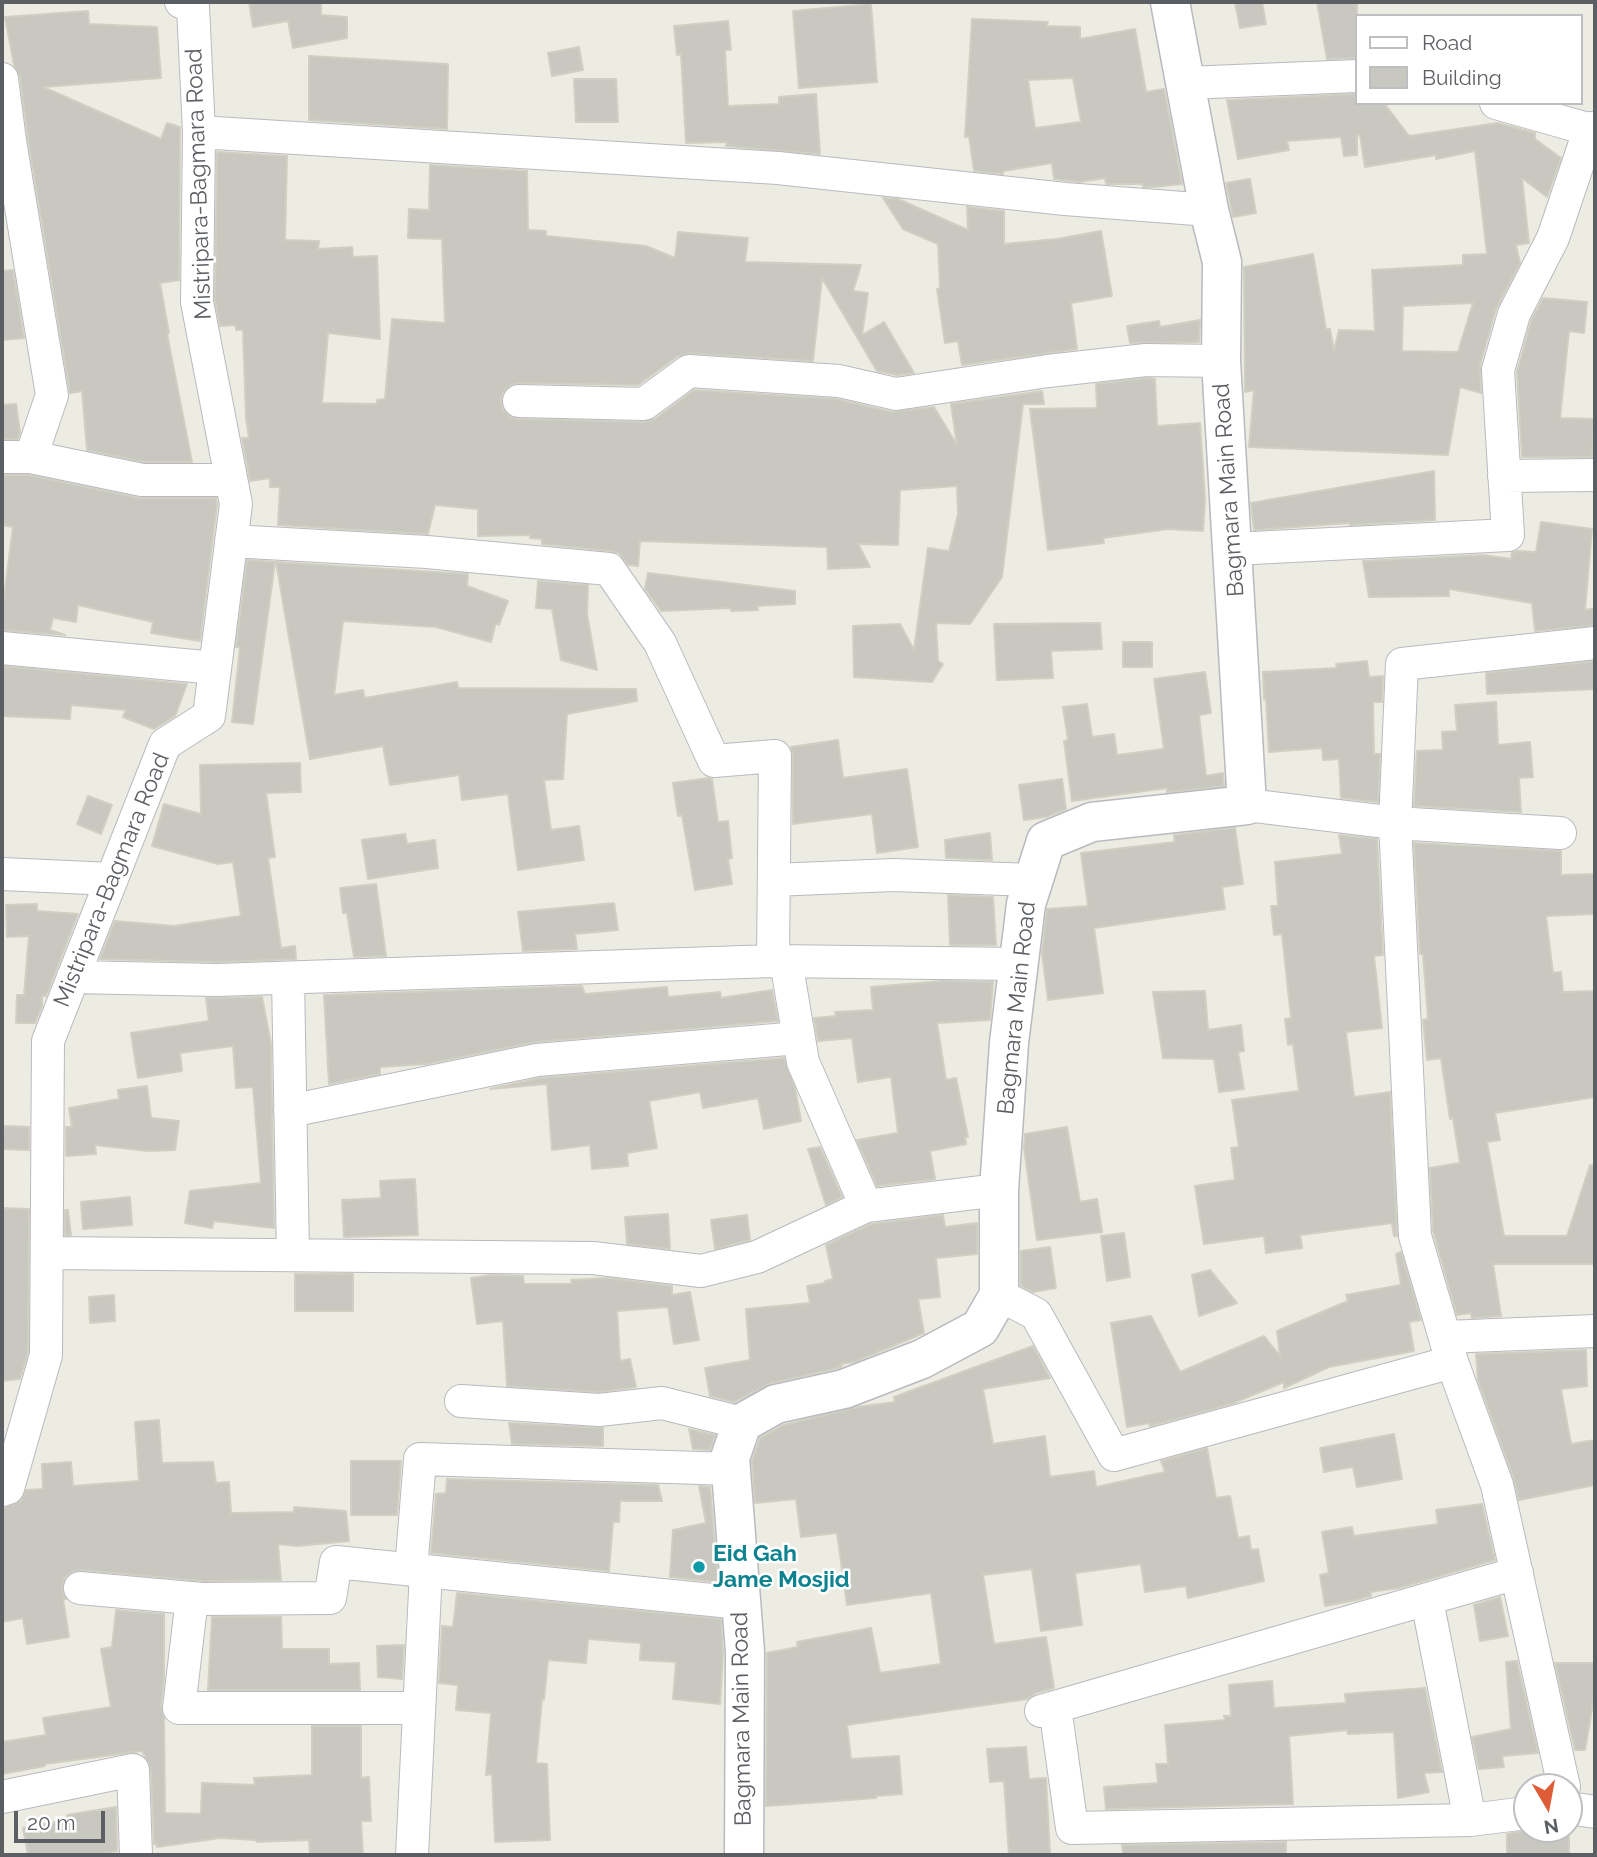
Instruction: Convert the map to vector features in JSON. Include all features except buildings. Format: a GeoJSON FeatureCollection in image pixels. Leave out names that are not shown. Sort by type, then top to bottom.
{"type":"FeatureCollection","features":[{"type":"Feature","properties":{"kind":"street","name":"Mistripara-Bagmara Road"},"geometry":{"type":"LineString","coordinates":[[2,1490],[8,1488],[46,1354],[48,1041],[165,744],[209,716],[236,505],[197,302],[198,132],[193,7],[181,2]]}},
{"type":"Feature","properties":{"kind":"street","name":"Bagmara Main Road"},"geometry":{"type":"LineString","coordinates":[[744,1855],[745,1652],[730,1458],[742,1423],[776,1404],[844,1389],[922,1359],[980,1328],[999,1295],[999,1190],[1009,1044],[1026,904],[1046,841],[1092,822],[1247,805],[1221,361],[1222,262],[1209,209],[1170,2]]}},
{"type":"Feature","properties":{"kind":"street"},"geometry":{"type":"LineString","coordinates":[[1185,83],[1356,76]]}},
{"type":"Feature","properties":{"kind":"street"},"geometry":{"type":"LineString","coordinates":[[2,79],[52,395],[16,457],[142,480],[231,480]]}},
{"type":"Feature","properties":{"kind":"street"},"geometry":{"type":"LineString","coordinates":[[1233,549],[1508,534],[1498,370],[1514,314],[1553,238],[1593,130],[1503,105]]}},
{"type":"Feature","properties":{"kind":"street"},"geometry":{"type":"LineString","coordinates":[[198,132],[778,168],[1065,199],[1209,209]]}},
{"type":"Feature","properties":{"kind":"street"},"geometry":{"type":"LineString","coordinates":[[519,401],[644,404],[689,371],[839,381],[896,394],[1134,361],[1221,361]]}},
{"type":"Feature","properties":{"kind":"street"},"geometry":{"type":"LineString","coordinates":[[1504,476],[1595,475]]}},
{"type":"Feature","properties":{"kind":"street"},"geometry":{"type":"LineString","coordinates":[[231,541],[427,552],[609,569],[660,643],[714,761],[775,755],[774,880],[779,961],[803,1062],[866,1206]]}},
{"type":"Feature","properties":{"kind":"street"},"geometry":{"type":"LineString","coordinates":[[1561,1773],[1497,1485],[1448,1350],[1415,1236],[1395,823],[1402,664],[1595,643]]}},
{"type":"Feature","properties":{"kind":"street"},"geometry":{"type":"LineString","coordinates":[[2,648],[215,668]]}},
{"type":"Feature","properties":{"kind":"street"},"geometry":{"type":"LineString","coordinates":[[1247,805],[1395,823],[1560,833]]}},
{"type":"Feature","properties":{"kind":"street"},"geometry":{"type":"LineString","coordinates":[[2,874],[112,879]]}},
{"type":"Feature","properties":{"kind":"street"},"geometry":{"type":"LineString","coordinates":[[774,880],[893,874],[1033,880]]}},
{"type":"Feature","properties":{"kind":"street"},"geometry":{"type":"LineString","coordinates":[[73,977],[217,980],[779,961],[1018,964]]}},
{"type":"Feature","properties":{"kind":"street"},"geometry":{"type":"LineString","coordinates":[[288,978],[293,1255]]}},
{"type":"Feature","properties":{"kind":"street"},"geometry":{"type":"LineString","coordinates":[[290,1111],[537,1060],[799,1038]]}},
{"type":"Feature","properties":{"kind":"street"},"geometry":{"type":"LineString","coordinates":[[47,1253],[593,1258],[701,1270],[757,1257],[866,1206],[999,1190]]}},
{"type":"Feature","properties":{"kind":"street"},"geometry":{"type":"LineString","coordinates":[[999,1295],[1036,1314],[1114,1455],[1448,1350],[1595,1331]]}},
{"type":"Feature","properties":{"kind":"street"},"geometry":{"type":"LineString","coordinates":[[461,1401],[599,1410],[662,1403],[742,1423]]}},
{"type":"Feature","properties":{"kind":"street"},"geometry":{"type":"LineString","coordinates":[[412,1855],[419,1708],[421,1459],[731,1468]]}},
{"type":"Feature","properties":{"kind":"street"},"geometry":{"type":"LineString","coordinates":[[80,1587],[192,1598],[330,1598],[336,1562],[741,1603]]}},
{"type":"Feature","properties":{"kind":"street"},"geometry":{"type":"LineString","coordinates":[[1513,1815],[1470,1820],[1072,1828],[1048,1709],[1517,1573]]}},
{"type":"Feature","properties":{"kind":"street"},"geometry":{"type":"LineString","coordinates":[[192,1598],[179,1708],[419,1708]]}},
{"type":"Feature","properties":{"kind":"street"},"geometry":{"type":"LineString","coordinates":[[1427,1600],[1470,1820]]}},
{"type":"Feature","properties":{"kind":"street"},"geometry":{"type":"LineString","coordinates":[[2,1797],[133,1770],[136,1855]]}},
{"type":"Feature","properties":{"kind":"place","name":"Eid Gah Jame Mosjid"},"geometry":{"type":"Point","coordinates":[699,1567]}}]}
